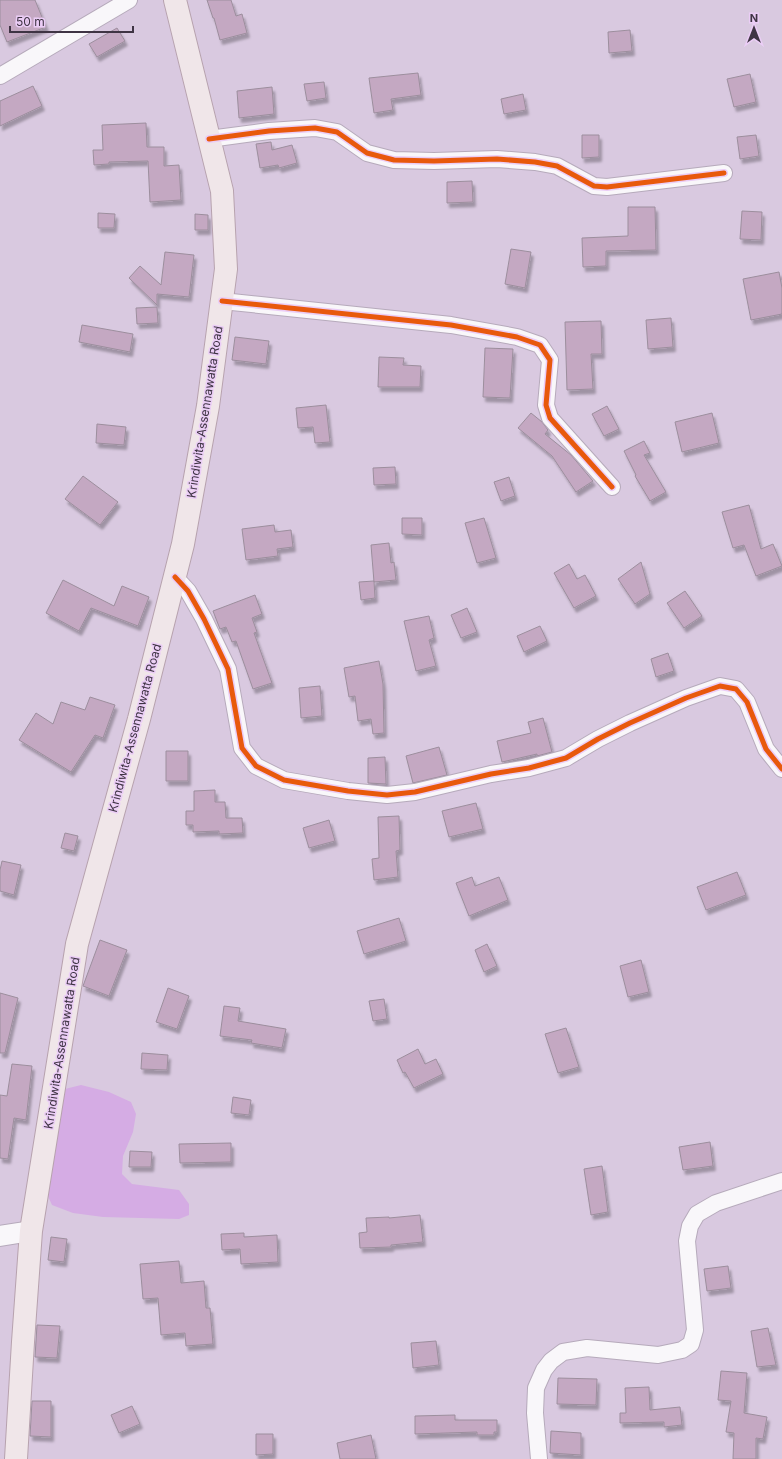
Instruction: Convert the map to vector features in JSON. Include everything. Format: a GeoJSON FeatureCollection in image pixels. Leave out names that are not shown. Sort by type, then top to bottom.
{"type":"FeatureCollection","features":[{"type":"Feature","properties":{"kind":"main road","name":"Krindiwita-Assennawatta Road"},"geometry":{"type":"LineString","coordinates":[[16,1459],[23,1342],[32,1231],[77,944],[139,719],[183,544],[208,406],[226,269],[222,191],[176,0]]}},
{"type":"Feature","properties":{"kind":"street"},"geometry":{"type":"LineString","coordinates":[[0,76],[129,0]]}},
{"type":"Feature","properties":{"kind":"street"},"geometry":{"type":"LineString","coordinates":[[209,139],[269,130],[315,128],[337,132],[367,153],[394,160],[434,161],[497,159],[535,162],[557,166],[594,186],[608,187],[724,173]]}},
{"type":"Feature","properties":{"kind":"street"},"geometry":{"type":"LineString","coordinates":[[222,301],[451,326],[517,337],[540,345],[550,360],[546,405],[550,418],[612,487]]}},
{"type":"Feature","properties":{"kind":"street"},"geometry":{"type":"LineString","coordinates":[[175,577],[188,591],[204,619],[228,669],[242,748],[256,766],[284,780],[348,792],[387,795],[416,792],[492,774],[529,768],[566,758],[598,739],[630,723],[686,698],[720,686],[736,690],[747,702],[766,749],[782,769]]}},
{"type":"Feature","properties":{"kind":"street"},"geometry":{"type":"LineString","coordinates":[[539,1459],[534,1413],[536,1388],[544,1370],[551,1360],[563,1352],[587,1348],[658,1355],[682,1350],[691,1344],[695,1330],[687,1241],[690,1226],[697,1214],[716,1203],[782,1181]]}},
{"type":"Feature","properties":{"kind":"street"},"geometry":{"type":"LineString","coordinates":[[0,1236],[32,1231]]}},
{"type":"Feature","properties":{"kind":"shaded area"},"geometry":{"type":"Polygon","coordinates":[[[81,1085],[109,1092],[131,1102],[136,1114],[133,1132],[123,1156],[122,1174],[132,1184],[179,1190],[189,1204],[189,1215],[179,1219],[103,1217],[73,1213],[52,1205],[47,1194],[63,1094],[65,1089],[81,1085]]]}},
{"type":"Feature","properties":{"kind":"building"},"geometry":{"type":"Polygon","coordinates":[[[0,0],[35,0],[46,27],[7,42],[0,25],[0,0]]]}},
{"type":"Feature","properties":{"kind":"building"},"geometry":{"type":"Polygon","coordinates":[[[207,0],[231,0],[236,16],[242,14],[247,33],[220,40],[207,0]]]}},
{"type":"Feature","properties":{"kind":"building"},"geometry":{"type":"Polygon","coordinates":[[[117,28],[125,41],[97,57],[89,44],[117,28]]]}},
{"type":"Feature","properties":{"kind":"building"},"geometry":{"type":"Polygon","coordinates":[[[630,30],[632,51],[609,53],[608,32],[630,30]]]}},
{"type":"Feature","properties":{"kind":"building"},"geometry":{"type":"Polygon","coordinates":[[[418,73],[421,95],[391,99],[393,110],[374,113],[369,78],[418,73]]]}},
{"type":"Feature","properties":{"kind":"building"},"geometry":{"type":"Polygon","coordinates":[[[750,74],[756,102],[734,107],[727,79],[750,74]]]}},
{"type":"Feature","properties":{"kind":"building"},"geometry":{"type":"Polygon","coordinates":[[[324,82],[326,98],[307,101],[304,84],[324,82]]]}},
{"type":"Feature","properties":{"kind":"building"},"geometry":{"type":"Polygon","coordinates":[[[33,86],[42,106],[0,126],[0,101],[33,86]]]}},
{"type":"Feature","properties":{"kind":"building"},"geometry":{"type":"Polygon","coordinates":[[[272,87],[274,114],[239,118],[237,91],[272,87]]]}},
{"type":"Feature","properties":{"kind":"building"},"geometry":{"type":"Polygon","coordinates":[[[523,94],[526,110],[504,114],[501,99],[523,94]]]}},
{"type":"Feature","properties":{"kind":"building"},"geometry":{"type":"Polygon","coordinates":[[[146,123],[147,147],[164,147],[164,166],[179,165],[181,200],[150,202],[148,161],[109,162],[109,164],[94,165],[93,150],[103,150],[102,125],[146,123]]]}},
{"type":"Feature","properties":{"kind":"building"},"geometry":{"type":"Polygon","coordinates":[[[582,135],[599,135],[599,157],[582,158],[582,135]]]}},
{"type":"Feature","properties":{"kind":"building"},"geometry":{"type":"Polygon","coordinates":[[[756,135],[759,156],[740,159],[737,137],[756,135]]]}},
{"type":"Feature","properties":{"kind":"building"},"geometry":{"type":"Polygon","coordinates":[[[271,142],[272,150],[292,145],[297,163],[279,168],[278,165],[260,168],[256,144],[271,142]]]}},
{"type":"Feature","properties":{"kind":"building"},"geometry":{"type":"Polygon","coordinates":[[[472,181],[473,202],[447,203],[447,182],[472,181]]]}},
{"type":"Feature","properties":{"kind":"building"},"geometry":{"type":"Polygon","coordinates":[[[628,207],[655,207],[656,250],[606,251],[606,266],[583,267],[582,238],[628,236],[628,207]]]}},
{"type":"Feature","properties":{"kind":"building"},"geometry":{"type":"Polygon","coordinates":[[[742,211],[762,212],[761,240],[740,239],[742,211]]]}},
{"type":"Feature","properties":{"kind":"building"},"geometry":{"type":"Polygon","coordinates":[[[98,213],[115,214],[114,228],[98,228],[98,213]]]}},
{"type":"Feature","properties":{"kind":"building"},"geometry":{"type":"Polygon","coordinates":[[[195,214],[208,215],[208,230],[195,230],[195,214]]]}},
{"type":"Feature","properties":{"kind":"building"},"geometry":{"type":"Polygon","coordinates":[[[511,249],[531,252],[525,288],[505,284],[511,249]]]}},
{"type":"Feature","properties":{"kind":"building"},"geometry":{"type":"Polygon","coordinates":[[[165,252],[194,255],[189,297],[157,294],[157,305],[129,278],[140,266],[161,285],[165,252]]]}},
{"type":"Feature","properties":{"kind":"building"},"geometry":{"type":"Polygon","coordinates":[[[779,272],[782,288],[782,314],[751,320],[743,279],[779,272]]]}},
{"type":"Feature","properties":{"kind":"building"},"geometry":{"type":"Polygon","coordinates":[[[157,307],[158,323],[137,324],[136,308],[157,307]]]}},
{"type":"Feature","properties":{"kind":"building"},"geometry":{"type":"Polygon","coordinates":[[[671,318],[673,347],[648,349],[646,320],[671,318]]]}},
{"type":"Feature","properties":{"kind":"building"},"geometry":{"type":"Polygon","coordinates":[[[601,321],[602,354],[591,354],[593,389],[567,390],[565,322],[601,321]]]}},
{"type":"Feature","properties":{"kind":"building"},"geometry":{"type":"Polygon","coordinates":[[[82,325],[133,334],[130,352],[79,342],[82,325]]]}},
{"type":"Feature","properties":{"kind":"building"},"geometry":{"type":"Polygon","coordinates":[[[235,337],[269,341],[266,364],[232,360],[235,337]]]}},
{"type":"Feature","properties":{"kind":"building"},"geometry":{"type":"Polygon","coordinates":[[[485,348],[513,349],[510,398],[483,397],[485,348]]]}},
{"type":"Feature","properties":{"kind":"building"},"geometry":{"type":"Polygon","coordinates":[[[379,357],[404,358],[403,365],[421,366],[420,387],[378,387],[379,357]]]}},
{"type":"Feature","properties":{"kind":"building"},"geometry":{"type":"Polygon","coordinates":[[[326,405],[330,442],[315,443],[313,427],[298,428],[296,408],[326,405]]]}},
{"type":"Feature","properties":{"kind":"building"},"geometry":{"type":"Polygon","coordinates":[[[607,406],[619,429],[604,436],[592,414],[607,406]]]}},
{"type":"Feature","properties":{"kind":"building"},"geometry":{"type":"Polygon","coordinates":[[[531,413],[542,422],[548,430],[545,434],[571,455],[593,481],[576,492],[552,456],[518,428],[531,413]]]}},
{"type":"Feature","properties":{"kind":"building"},"geometry":{"type":"Polygon","coordinates":[[[712,413],[719,443],[682,452],[675,422],[712,413]]]}},
{"type":"Feature","properties":{"kind":"building"},"geometry":{"type":"Polygon","coordinates":[[[97,424],[126,427],[124,445],[96,443],[97,424]]]}},
{"type":"Feature","properties":{"kind":"building"},"geometry":{"type":"Polygon","coordinates":[[[644,441],[650,453],[644,455],[666,492],[650,501],[635,476],[636,475],[624,451],[644,441]]]}},
{"type":"Feature","properties":{"kind":"building"},"geometry":{"type":"Polygon","coordinates":[[[395,467],[396,484],[374,485],[373,468],[395,467]]]}},
{"type":"Feature","properties":{"kind":"building"},"geometry":{"type":"Polygon","coordinates":[[[83,476],[118,502],[100,525],[65,499],[83,476]]]}},
{"type":"Feature","properties":{"kind":"building"},"geometry":{"type":"Polygon","coordinates":[[[509,477],[515,496],[501,501],[494,482],[509,477]]]}},
{"type":"Feature","properties":{"kind":"building"},"geometry":{"type":"Polygon","coordinates":[[[749,505],[761,549],[773,544],[782,566],[756,576],[744,545],[733,548],[722,512],[749,505]]]}},
{"type":"Feature","properties":{"kind":"building"},"geometry":{"type":"Polygon","coordinates":[[[402,518],[422,518],[422,535],[402,534],[402,518]]]}},
{"type":"Feature","properties":{"kind":"building"},"geometry":{"type":"Polygon","coordinates":[[[484,518],[496,558],[477,563],[465,523],[484,518]]]}},
{"type":"Feature","properties":{"kind":"building"},"geometry":{"type":"Polygon","coordinates":[[[274,525],[275,532],[291,530],[293,547],[277,549],[278,556],[246,560],[242,529],[274,525]]]}},
{"type":"Feature","properties":{"kind":"building"},"geometry":{"type":"Polygon","coordinates":[[[389,543],[391,563],[394,562],[396,580],[374,582],[371,545],[389,543]]]}},
{"type":"Feature","properties":{"kind":"building"},"geometry":{"type":"Polygon","coordinates":[[[641,562],[650,594],[635,604],[618,579],[641,562]]]}},
{"type":"Feature","properties":{"kind":"building"},"geometry":{"type":"Polygon","coordinates":[[[569,564],[577,579],[585,575],[596,596],[574,608],[554,573],[569,564]]]}},
{"type":"Feature","properties":{"kind":"building"},"geometry":{"type":"Polygon","coordinates":[[[63,580],[114,606],[122,586],[149,597],[138,626],[91,608],[79,631],[46,613],[63,580]]]}},
{"type":"Feature","properties":{"kind":"building"},"geometry":{"type":"Polygon","coordinates":[[[374,581],[375,598],[361,600],[359,582],[374,581]]]}},
{"type":"Feature","properties":{"kind":"building"},"geometry":{"type":"Polygon","coordinates":[[[685,591],[702,616],[684,628],[667,603],[685,591]]]}},
{"type":"Feature","properties":{"kind":"building"},"geometry":{"type":"Polygon","coordinates":[[[255,595],[262,614],[252,618],[257,632],[254,633],[272,683],[253,689],[236,641],[232,642],[226,627],[220,629],[213,611],[255,595]]]}},
{"type":"Feature","properties":{"kind":"building"},"geometry":{"type":"Polygon","coordinates":[[[467,608],[477,632],[461,638],[451,615],[467,608]]]}},
{"type":"Feature","properties":{"kind":"building"},"geometry":{"type":"Polygon","coordinates":[[[429,616],[434,638],[429,640],[436,666],[416,671],[404,621],[429,616]]]}},
{"type":"Feature","properties":{"kind":"building"},"geometry":{"type":"Polygon","coordinates":[[[540,626],[547,641],[524,652],[517,636],[540,626]]]}},
{"type":"Feature","properties":{"kind":"building"},"geometry":{"type":"Polygon","coordinates":[[[668,653],[674,671],[656,677],[651,659],[668,653]]]}},
{"type":"Feature","properties":{"kind":"building"},"geometry":{"type":"Polygon","coordinates":[[[379,661],[383,684],[384,733],[373,734],[371,719],[358,721],[355,696],[349,697],[344,668],[379,661]]]}},
{"type":"Feature","properties":{"kind":"building"},"geometry":{"type":"Polygon","coordinates":[[[320,686],[322,716],[301,718],[299,688],[320,686]]]}},
{"type":"Feature","properties":{"kind":"building"},"geometry":{"type":"Polygon","coordinates":[[[90,697],[115,705],[103,738],[95,735],[71,772],[19,740],[36,713],[53,724],[61,702],[85,710],[90,697]]]}},
{"type":"Feature","properties":{"kind":"building"},"geometry":{"type":"Polygon","coordinates":[[[543,718],[552,752],[502,762],[497,741],[531,733],[528,722],[543,718]]]}},
{"type":"Feature","properties":{"kind":"building"},"geometry":{"type":"Polygon","coordinates":[[[439,747],[447,775],[413,783],[406,756],[439,747]]]}},
{"type":"Feature","properties":{"kind":"building"},"geometry":{"type":"Polygon","coordinates":[[[166,751],[188,751],[188,781],[166,781],[166,751]]]}},
{"type":"Feature","properties":{"kind":"building"},"geometry":{"type":"Polygon","coordinates":[[[385,757],[386,784],[368,783],[368,758],[385,757]]]}},
{"type":"Feature","properties":{"kind":"building"},"geometry":{"type":"Polygon","coordinates":[[[215,790],[215,802],[225,802],[226,818],[242,818],[243,833],[219,834],[219,831],[193,832],[193,825],[186,825],[186,811],[194,811],[194,791],[215,790]]]}},
{"type":"Feature","properties":{"kind":"building"},"geometry":{"type":"Polygon","coordinates":[[[476,803],[483,829],[449,837],[442,811],[476,803]]]}},
{"type":"Feature","properties":{"kind":"building"},"geometry":{"type":"Polygon","coordinates":[[[399,816],[400,850],[396,851],[398,877],[374,880],[372,859],[379,858],[378,817],[399,816]]]}},
{"type":"Feature","properties":{"kind":"building"},"geometry":{"type":"Polygon","coordinates":[[[329,820],[335,841],[309,848],[303,828],[329,820]]]}},
{"type":"Feature","properties":{"kind":"building"},"geometry":{"type":"Polygon","coordinates":[[[65,833],[78,836],[74,851],[61,848],[65,833]]]}},
{"type":"Feature","properties":{"kind":"building"},"geometry":{"type":"Polygon","coordinates":[[[2,861],[21,865],[14,895],[0,891],[0,870],[2,861]]]}},
{"type":"Feature","properties":{"kind":"building"},"geometry":{"type":"Polygon","coordinates":[[[737,872],[746,895],[706,910],[697,887],[737,872]]]}},
{"type":"Feature","properties":{"kind":"building"},"geometry":{"type":"Polygon","coordinates":[[[472,877],[475,886],[499,877],[508,900],[469,916],[456,883],[472,877]]]}},
{"type":"Feature","properties":{"kind":"building"},"geometry":{"type":"Polygon","coordinates":[[[399,918],[406,941],[364,954],[357,931],[399,918]]]}},
{"type":"Feature","properties":{"kind":"building"},"geometry":{"type":"Polygon","coordinates":[[[100,940],[127,950],[109,996],[83,986],[100,940]]]}},
{"type":"Feature","properties":{"kind":"building"},"geometry":{"type":"Polygon","coordinates":[[[487,944],[497,966],[484,972],[475,950],[487,944]]]}},
{"type":"Feature","properties":{"kind":"building"},"geometry":{"type":"Polygon","coordinates":[[[641,960],[649,992],[628,997],[620,966],[641,960]]]}},
{"type":"Feature","properties":{"kind":"building"},"geometry":{"type":"Polygon","coordinates":[[[168,988],[189,996],[177,1029],[156,1022],[168,988]]]}},
{"type":"Feature","properties":{"kind":"building"},"geometry":{"type":"Polygon","coordinates":[[[0,993],[18,998],[5,1053],[0,1053],[0,993]]]}},
{"type":"Feature","properties":{"kind":"building"},"geometry":{"type":"Polygon","coordinates":[[[384,999],[387,1019],[373,1021],[369,1001],[384,999]]]}},
{"type":"Feature","properties":{"kind":"building"},"geometry":{"type":"Polygon","coordinates":[[[224,1006],[240,1008],[238,1021],[286,1029],[282,1048],[251,1043],[252,1040],[220,1036],[224,1006]]]}},
{"type":"Feature","properties":{"kind":"building"},"geometry":{"type":"Polygon","coordinates":[[[566,1028],[579,1067],[558,1073],[545,1034],[566,1028]]]}},
{"type":"Feature","properties":{"kind":"building"},"geometry":{"type":"Polygon","coordinates":[[[418,1049],[425,1064],[436,1059],[443,1074],[414,1088],[405,1072],[403,1073],[397,1060],[418,1049]]]}},
{"type":"Feature","properties":{"kind":"building"},"geometry":{"type":"Polygon","coordinates":[[[142,1053],[168,1055],[167,1070],[141,1069],[142,1053]]]}},
{"type":"Feature","properties":{"kind":"building"},"geometry":{"type":"Polygon","coordinates":[[[12,1064],[32,1066],[26,1120],[14,1118],[8,1159],[0,1158],[0,1095],[7,1096],[12,1064]]]}},
{"type":"Feature","properties":{"kind":"building"},"geometry":{"type":"Polygon","coordinates":[[[233,1097],[251,1100],[249,1115],[231,1113],[233,1097]]]}},
{"type":"Feature","properties":{"kind":"building"},"geometry":{"type":"Polygon","coordinates":[[[710,1142],[713,1166],[683,1170],[679,1147],[710,1142]]]}},
{"type":"Feature","properties":{"kind":"building"},"geometry":{"type":"Polygon","coordinates":[[[231,1143],[231,1162],[180,1163],[179,1144],[231,1143]]]}},
{"type":"Feature","properties":{"kind":"building"},"geometry":{"type":"Polygon","coordinates":[[[130,1151],[152,1152],[151,1167],[129,1167],[130,1151]]]}},
{"type":"Feature","properties":{"kind":"building"},"geometry":{"type":"Polygon","coordinates":[[[602,1166],[608,1212],[591,1215],[584,1169],[602,1166]]]}},
{"type":"Feature","properties":{"kind":"building"},"geometry":{"type":"Polygon","coordinates":[[[420,1215],[423,1242],[391,1245],[391,1247],[360,1248],[359,1233],[367,1232],[366,1218],[389,1218],[420,1215]]]}},
{"type":"Feature","properties":{"kind":"building"},"geometry":{"type":"Polygon","coordinates":[[[244,1233],[244,1237],[277,1235],[278,1262],[241,1264],[240,1249],[222,1250],[221,1234],[244,1233]]]}},
{"type":"Feature","properties":{"kind":"building"},"geometry":{"type":"Polygon","coordinates":[[[51,1237],[67,1239],[64,1262],[48,1260],[51,1237]]]}},
{"type":"Feature","properties":{"kind":"building"},"geometry":{"type":"Polygon","coordinates":[[[179,1261],[181,1283],[204,1281],[206,1308],[210,1308],[213,1344],[186,1346],[185,1333],[161,1335],[158,1298],[143,1299],[140,1264],[179,1261]]]}},
{"type":"Feature","properties":{"kind":"building"},"geometry":{"type":"Polygon","coordinates":[[[728,1266],[731,1288],[707,1291],[704,1269],[728,1266]]]}},
{"type":"Feature","properties":{"kind":"building"},"geometry":{"type":"Polygon","coordinates":[[[37,1325],[60,1326],[57,1358],[35,1357],[37,1325]]]}},
{"type":"Feature","properties":{"kind":"building"},"geometry":{"type":"Polygon","coordinates":[[[768,1328],[776,1365],[757,1367],[751,1331],[768,1328]]]}},
{"type":"Feature","properties":{"kind":"building"},"geometry":{"type":"Polygon","coordinates":[[[436,1341],[439,1365],[413,1368],[411,1343],[436,1341]]]}},
{"type":"Feature","properties":{"kind":"building"},"geometry":{"type":"Polygon","coordinates":[[[721,1371],[747,1373],[744,1413],[767,1417],[763,1439],[756,1438],[756,1459],[733,1459],[734,1433],[726,1432],[731,1401],[718,1400],[721,1371]]]}},
{"type":"Feature","properties":{"kind":"building"},"geometry":{"type":"Polygon","coordinates":[[[558,1378],[597,1379],[596,1405],[557,1404],[558,1378]]]}},
{"type":"Feature","properties":{"kind":"building"},"geometry":{"type":"Polygon","coordinates":[[[649,1387],[650,1410],[680,1407],[682,1425],[664,1427],[664,1422],[620,1423],[620,1413],[626,1413],[625,1388],[649,1387]]]}},
{"type":"Feature","properties":{"kind":"building"},"geometry":{"type":"Polygon","coordinates":[[[32,1401],[51,1401],[51,1437],[30,1436],[32,1401]]]}},
{"type":"Feature","properties":{"kind":"building"},"geometry":{"type":"Polygon","coordinates":[[[132,1406],[140,1424],[119,1433],[111,1415],[132,1406]]]}},
{"type":"Feature","properties":{"kind":"building"},"geometry":{"type":"Polygon","coordinates":[[[455,1415],[455,1420],[497,1420],[497,1432],[494,1432],[494,1435],[477,1435],[477,1432],[415,1434],[415,1416],[455,1415]]]}},
{"type":"Feature","properties":{"kind":"building"},"geometry":{"type":"Polygon","coordinates":[[[551,1431],[581,1433],[581,1455],[550,1453],[551,1431]]]}},
{"type":"Feature","properties":{"kind":"building"},"geometry":{"type":"Polygon","coordinates":[[[256,1434],[273,1434],[273,1454],[256,1455],[256,1434]]]}},
{"type":"Feature","properties":{"kind":"building"},"geometry":{"type":"Polygon","coordinates":[[[371,1435],[376,1459],[340,1459],[337,1443],[371,1435]]]}},
{"type":"Feature","properties":{"kind":"cycle path"},"geometry":{"type":"LineString","coordinates":[[209,139],[269,131],[315,128],[337,132],[367,153],[394,160],[434,161],[497,159],[535,162],[557,166],[594,186],[607,187],[724,173]]}},
{"type":"Feature","properties":{"kind":"cycle path"},"geometry":{"type":"LineString","coordinates":[[222,301],[451,325],[517,337],[540,345],[550,360],[546,405],[550,418],[612,487]]}},
{"type":"Feature","properties":{"kind":"cycle path"},"geometry":{"type":"LineString","coordinates":[[175,577],[188,591],[204,619],[228,669],[242,748],[256,766],[284,780],[348,791],[387,795],[415,792],[491,774],[529,768],[566,758],[598,739],[630,723],[686,698],[720,686],[736,689],[747,702],[766,749],[782,769]]}}]}
